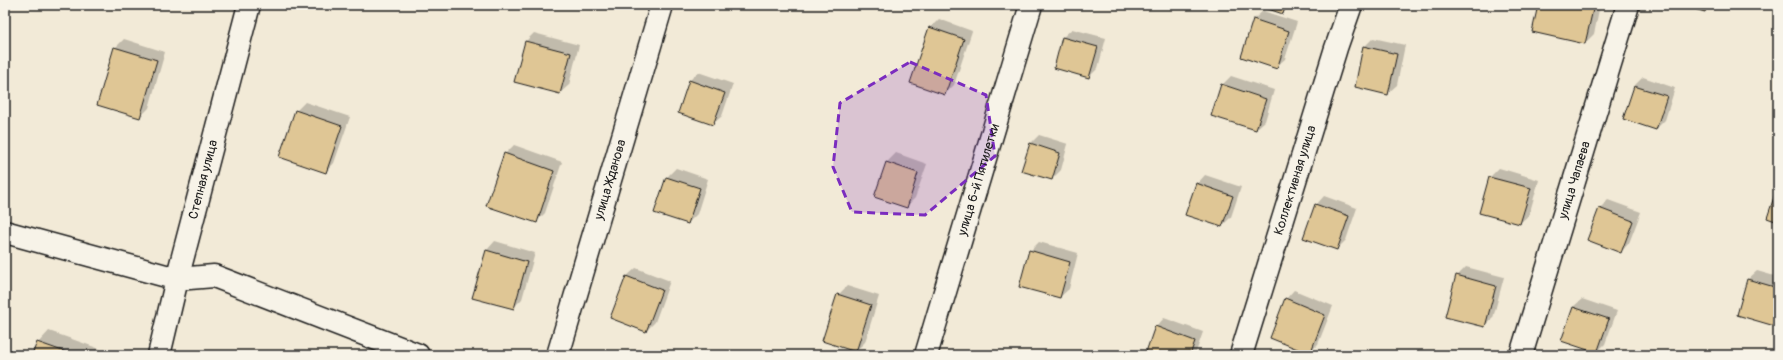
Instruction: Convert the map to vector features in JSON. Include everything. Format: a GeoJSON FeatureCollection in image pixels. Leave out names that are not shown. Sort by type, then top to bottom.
{"type":"FeatureCollection","features":[{"type":"Feature","properties":{"kind":"street","name":"Степная улица"},"geometry":{"type":"LineString","coordinates":[[159,355],[177,279],[250,5]]}},
{"type":"Feature","properties":{"kind":"street","name":"улица Жданова"},"geometry":{"type":"LineString","coordinates":[[558,355],[662,5]]}},
{"type":"Feature","properties":{"kind":"street","name":"улица 6-й Пятилетки"},"geometry":{"type":"LineString","coordinates":[[926,355],[1031,5]]}},
{"type":"Feature","properties":{"kind":"street","name":"Коллективная улица"},"geometry":{"type":"LineString","coordinates":[[1241,355],[1336,48],[1351,5]]}},
{"type":"Feature","properties":{"kind":"street","name":"улица Чапаева"},"geometry":{"type":"LineString","coordinates":[[1521,355],[1628,5]]}},
{"type":"Feature","properties":{"kind":"street"},"geometry":{"type":"LineString","coordinates":[[5,232],[177,279],[214,276],[418,355]]}},
{"type":"Feature","properties":{"kind":"highlighted area"},"geometry":{"type":"Polygon","coordinates":[[[910,62],[986,95],[995,156],[925,215],[852,212],[833,167],[840,103],[910,62]]]}},
{"type":"Feature","properties":{"kind":"building"},"geometry":{"type":"Polygon","coordinates":[[[1256,5],[1286,5],[1283,14],[1256,5]]]}},
{"type":"Feature","properties":{"kind":"building"},"geometry":{"type":"Polygon","coordinates":[[[1538,5],[1594,5],[1585,44],[1532,32],[1538,5]]]}},
{"type":"Feature","properties":{"kind":"building"},"geometry":{"type":"Polygon","coordinates":[[[1680,5],[1707,5],[1705,12],[1680,5]]]}},
{"type":"Feature","properties":{"kind":"building"},"geometry":{"type":"Polygon","coordinates":[[[1253,19],[1289,31],[1277,69],[1241,57],[1253,19]]]}},
{"type":"Feature","properties":{"kind":"building"},"geometry":{"type":"Polygon","coordinates":[[[929,27],[964,39],[945,95],[910,83],[929,27]]]}},
{"type":"Feature","properties":{"kind":"building"},"geometry":{"type":"Polygon","coordinates":[[[1062,37],[1098,47],[1089,78],[1054,68],[1062,37]]]}},
{"type":"Feature","properties":{"kind":"building"},"geometry":{"type":"Polygon","coordinates":[[[525,41],[571,53],[560,94],[514,82],[525,41]]]}},
{"type":"Feature","properties":{"kind":"building"},"geometry":{"type":"Polygon","coordinates":[[[1363,46],[1397,54],[1388,95],[1355,87],[1363,46]]]}},
{"type":"Feature","properties":{"kind":"building"},"geometry":{"type":"Polygon","coordinates":[[[114,47],[157,60],[140,118],[97,105],[114,47]]]}},
{"type":"Feature","properties":{"kind":"building"},"geometry":{"type":"Polygon","coordinates":[[[689,80],[725,93],[713,125],[678,113],[689,80]]]}},
{"type":"Feature","properties":{"kind":"building"},"geometry":{"type":"Polygon","coordinates":[[[1221,84],[1266,99],[1256,130],[1211,116],[1221,84]]]}},
{"type":"Feature","properties":{"kind":"building"},"geometry":{"type":"Polygon","coordinates":[[[1634,86],[1667,96],[1656,130],[1623,119],[1634,86]]]}},
{"type":"Feature","properties":{"kind":"building"},"geometry":{"type":"Polygon","coordinates":[[[295,110],[342,126],[326,173],[279,157],[295,110]]]}},
{"type":"Feature","properties":{"kind":"building"},"geometry":{"type":"Polygon","coordinates":[[[1030,143],[1060,153],[1052,180],[1021,171],[1030,143]]]}},
{"type":"Feature","properties":{"kind":"building"},"geometry":{"type":"Polygon","coordinates":[[[504,153],[554,171],[537,223],[486,206],[504,153]]]}},
{"type":"Feature","properties":{"kind":"building"},"geometry":{"type":"Polygon","coordinates":[[[886,162],[918,173],[907,208],[874,197],[886,162]]]}},
{"type":"Feature","properties":{"kind":"building"},"geometry":{"type":"Polygon","coordinates":[[[666,177],[700,188],[688,224],[654,213],[666,177]]]}},
{"type":"Feature","properties":{"kind":"building"},"geometry":{"type":"Polygon","coordinates":[[[1489,177],[1531,188],[1520,224],[1479,213],[1489,177]]]}},
{"type":"Feature","properties":{"kind":"building"},"geometry":{"type":"Polygon","coordinates":[[[1196,183],[1233,196],[1222,227],[1185,215],[1196,183]]]}},
{"type":"Feature","properties":{"kind":"building"},"geometry":{"type":"Polygon","coordinates":[[[1778,185],[1778,222],[1767,218],[1778,185]]]}},
{"type":"Feature","properties":{"kind":"building"},"geometry":{"type":"Polygon","coordinates":[[[1315,204],[1349,216],[1337,250],[1303,238],[1315,204]]]}},
{"type":"Feature","properties":{"kind":"building"},"geometry":{"type":"Polygon","coordinates":[[[1599,208],[1633,221],[1621,253],[1587,240],[1599,208]]]}},
{"type":"Feature","properties":{"kind":"building"},"geometry":{"type":"Polygon","coordinates":[[[486,250],[527,262],[514,309],[472,298],[486,250]]]}},
{"type":"Feature","properties":{"kind":"building"},"geometry":{"type":"Polygon","coordinates":[[[1029,250],[1070,262],[1060,298],[1019,287],[1029,250]]]}},
{"type":"Feature","properties":{"kind":"building"},"geometry":{"type":"Polygon","coordinates":[[[1456,275],[1496,286],[1485,327],[1445,317],[1456,275]]]}},
{"type":"Feature","properties":{"kind":"building"},"geometry":{"type":"Polygon","coordinates":[[[626,276],[662,290],[646,332],[610,318],[626,276]]]}},
{"type":"Feature","properties":{"kind":"building"},"geometry":{"type":"Polygon","coordinates":[[[1747,279],[1778,288],[1778,327],[1737,315],[1747,279]]]}},
{"type":"Feature","properties":{"kind":"building"},"geometry":{"type":"Polygon","coordinates":[[[837,294],[871,305],[856,352],[822,341],[837,294]]]}},
{"type":"Feature","properties":{"kind":"building"},"geometry":{"type":"Polygon","coordinates":[[[1285,298],[1325,315],[1310,354],[1270,338],[1285,298]]]}},
{"type":"Feature","properties":{"kind":"building"},"geometry":{"type":"Polygon","coordinates":[[[1573,307],[1609,319],[1597,353],[1561,341],[1573,307]]]}},
{"type":"Feature","properties":{"kind":"building"},"geometry":{"type":"Polygon","coordinates":[[[1155,326],[1195,341],[1190,355],[1145,355],[1155,326]]]}},
{"type":"Feature","properties":{"kind":"building"},"geometry":{"type":"Polygon","coordinates":[[[37,342],[74,355],[32,355],[37,342]]]}}]}
